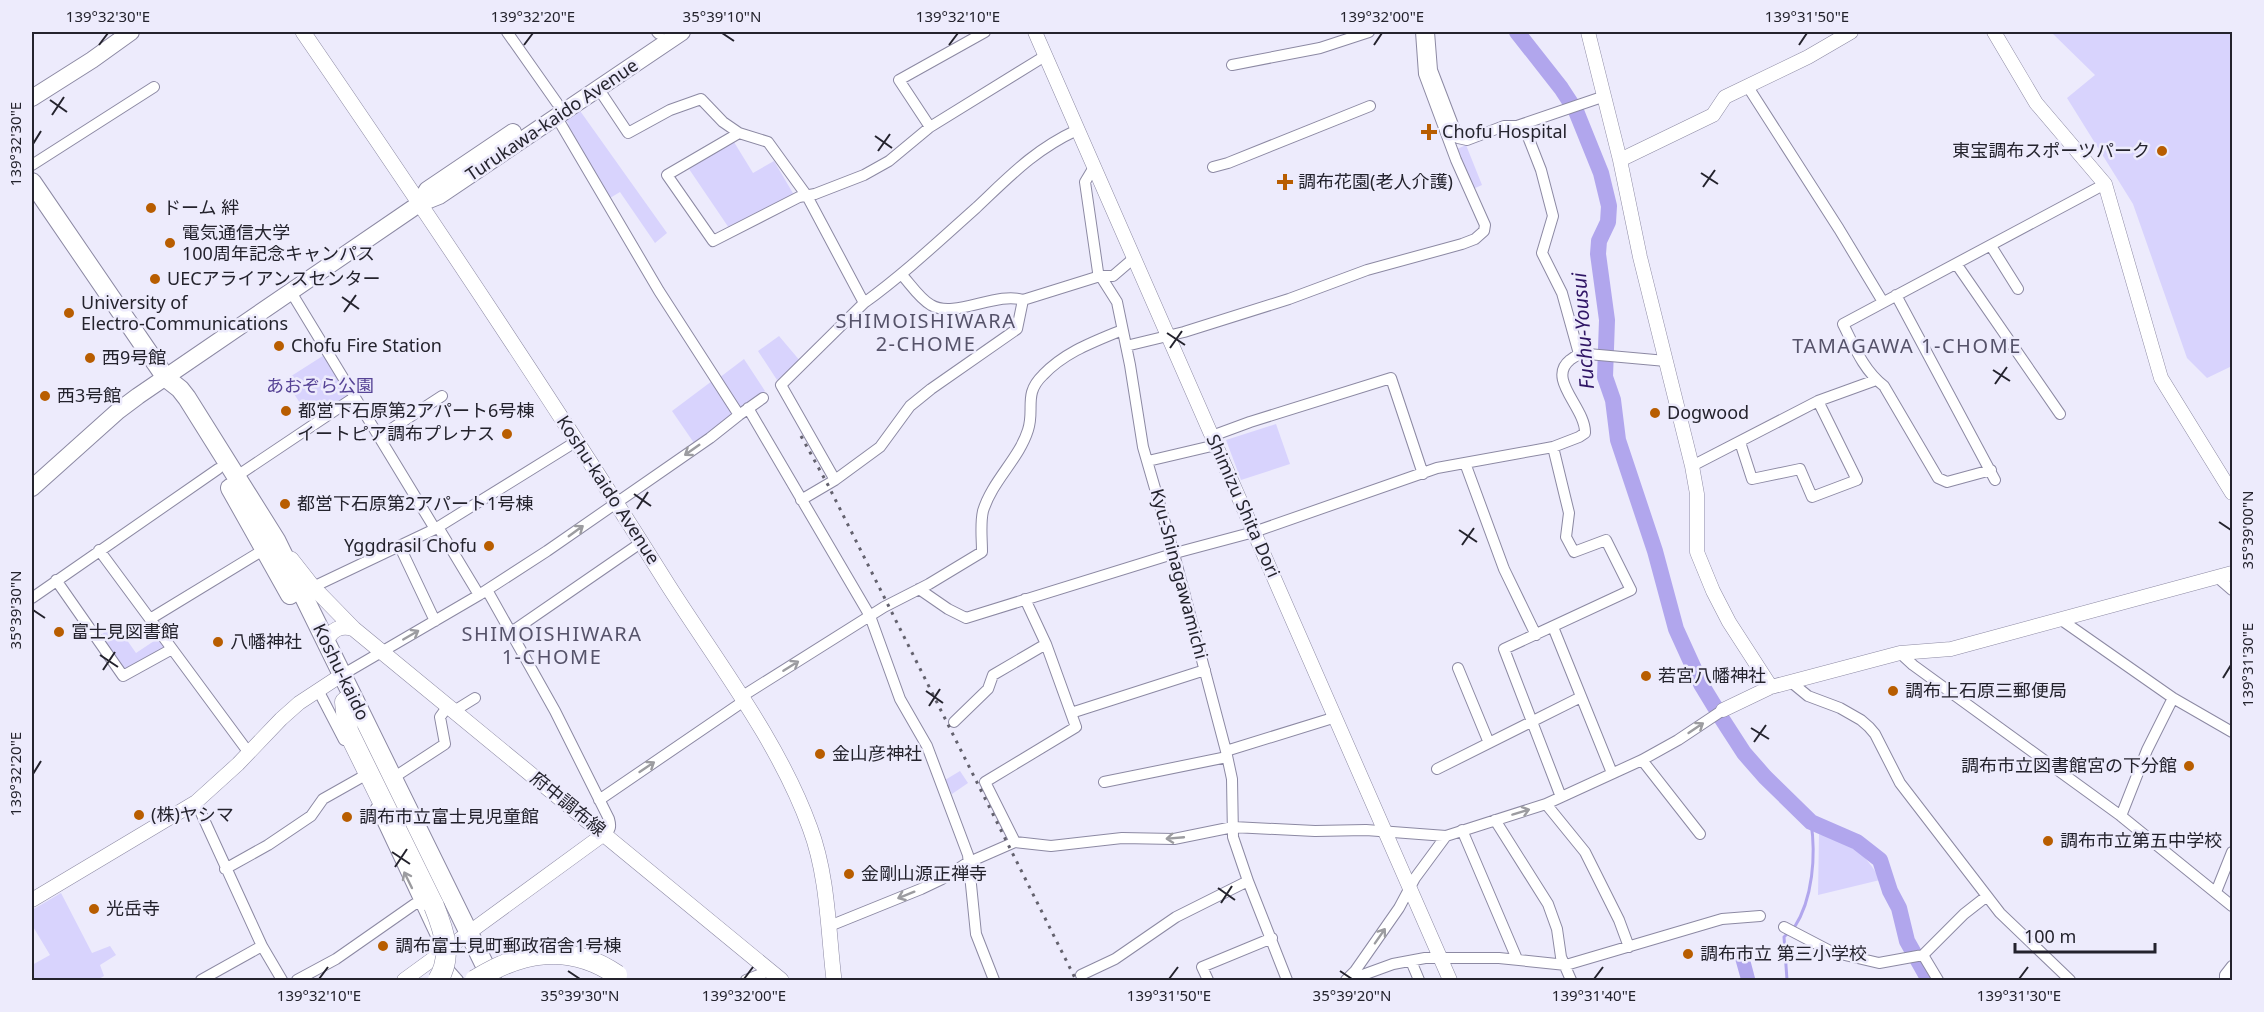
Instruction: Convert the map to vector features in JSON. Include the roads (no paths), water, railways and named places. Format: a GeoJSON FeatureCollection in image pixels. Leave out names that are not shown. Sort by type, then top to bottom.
{"type":"FeatureCollection","features":[{"type":"Feature","properties":{"kind":"highway","name":"Koshu-kaido"},"geometry":{"type":"LineString","coordinates":[[32,182],[166,378],[180,389],[187,399],[237,476],[332,682],[393,778],[465,935],[482,981]]}},
{"type":"Feature","properties":{"kind":"highway","name":"Koshu-kaido"},"geometry":{"type":"LineString","coordinates":[[166,378],[177,405],[270,545],[326,643],[332,682],[345,702],[491,981]]}},
{"type":"Feature","properties":{"kind":"highway"},"geometry":{"type":"LineString","coordinates":[[345,702],[348,731],[441,923],[446,958],[438,981]]}},
{"type":"Feature","properties":{"kind":"highway"},"geometry":{"type":"LineString","coordinates":[[475,981],[510,961],[546,954],[573,956],[601,965],[616,979]]}},
{"type":"Feature","properties":{"kind":"highway"},"geometry":{"type":"LineString","coordinates":[[491,981],[526,965],[547,963],[570,964],[616,979]]}},
{"type":"Feature","properties":{"kind":"main road"},"geometry":{"type":"LineString","coordinates":[[32,98],[132,32]]}},
{"type":"Feature","properties":{"kind":"main road","name":"Koshu-kaido Avenue"},"geometry":{"type":"LineString","coordinates":[[303,32],[577,441],[742,699],[802,805],[818,853],[834,981]]}},
{"type":"Feature","properties":{"kind":"main road"},"geometry":{"type":"LineString","coordinates":[[556,110],[659,32]]}},
{"type":"Feature","properties":{"kind":"main road","name":"Turukawa-kaido Avenue"},"geometry":{"type":"LineString","coordinates":[[32,488],[118,411],[419,204],[439,196],[556,110],[598,88],[682,32]]}},
{"type":"Feature","properties":{"kind":"main road","name":"府中調布線"},"geometry":{"type":"LineString","coordinates":[[270,545],[354,629],[781,981]]}},
{"type":"Feature","properties":{"kind":"main road"},"geometry":{"type":"LineString","coordinates":[[326,643],[330,634],[338,628],[345,626],[354,629]]}},
{"type":"Feature","properties":{"kind":"street"},"geometry":{"type":"LineString","coordinates":[[507,32],[556,110],[658,291],[743,411],[801,500],[870,616],[900,699],[927,746],[968,855],[967,863],[976,934],[994,981]]}},
{"type":"Feature","properties":{"kind":"street"},"geometry":{"type":"LineString","coordinates":[[930,127],[899,80],[985,32]]}},
{"type":"Feature","properties":{"kind":"street","name":"Shimizu Shita Dori"},"geometry":{"type":"LineString","coordinates":[[1035,32],[1450,981]]}},
{"type":"Feature","properties":{"kind":"street"},"geometry":{"type":"LineString","coordinates":[[1232,65],[1320,48],[1369,32]]}},
{"type":"Feature","properties":{"kind":"street"},"geometry":{"type":"LineString","coordinates":[[1126,346],[1168,336],[1289,299],[1367,270],[1462,244],[1474,239],[1484,231],[1485,225],[1456,160],[1424,74],[1421,32]]}},
{"type":"Feature","properties":{"kind":"street"},"geometry":{"type":"LineString","coordinates":[[1429,32],[1432,69],[1458,138],[1467,140],[1504,126],[1517,126],[1605,96]]}},
{"type":"Feature","properties":{"kind":"street"},"geometry":{"type":"LineString","coordinates":[[1588,32],[1620,160],[1640,257],[1692,466],[1696,494],[1697,552],[1729,622],[1771,687]]}},
{"type":"Feature","properties":{"kind":"street"},"geometry":{"type":"LineString","coordinates":[[1620,160],[1713,115],[1725,97],[1748,87],[1832,37],[1851,32]]}},
{"type":"Feature","properties":{"kind":"street"},"geometry":{"type":"LineString","coordinates":[[1994,32],[2036,103],[2105,184],[2162,378],[2232,493]]}},
{"type":"Feature","properties":{"kind":"street"},"geometry":{"type":"LineString","coordinates":[[739,133],[667,176],[713,241],[799,197],[864,174],[889,161],[930,127],[1045,56]]}},
{"type":"Feature","properties":{"kind":"street"},"geometry":{"type":"LineString","coordinates":[[32,165],[154,87]]}},
{"type":"Feature","properties":{"kind":"street"},"geometry":{"type":"LineString","coordinates":[[1748,87],[1883,302]]}},
{"type":"Feature","properties":{"kind":"street"},"geometry":{"type":"LineString","coordinates":[[598,88],[628,134],[670,110],[701,99],[723,122],[739,133],[768,141],[807,196],[864,303]]}},
{"type":"Feature","properties":{"kind":"street"},"geometry":{"type":"LineString","coordinates":[[1213,167],[1370,106]]}},
{"type":"Feature","properties":{"kind":"street"},"geometry":{"type":"LineString","coordinates":[[1523,124],[1541,170],[1553,216],[1542,253],[1562,293],[1567,319],[1579,354]]}},
{"type":"Feature","properties":{"kind":"street"},"geometry":{"type":"LineString","coordinates":[[835,480],[782,385],[864,303],[902,275],[1010,174],[1050,143],[1077,130]]}},
{"type":"Feature","properties":{"kind":"street","name":"Kyu-Shinagawamichi"},"geometry":{"type":"LineString","coordinates":[[1094,167],[1085,182],[1100,276],[1117,302],[1140,436],[1174,554],[1232,779],[1233,837],[1287,981]]}},
{"type":"Feature","properties":{"kind":"street"},"geometry":{"type":"LineString","coordinates":[[1896,296],[1993,475],[1947,482],[1938,478],[1884,386],[1876,380],[1860,357],[1843,324],[2105,184]]}},
{"type":"Feature","properties":{"kind":"street"},"geometry":{"type":"LineString","coordinates":[[1991,246],[2018,289]]}},
{"type":"Feature","properties":{"kind":"street"},"geometry":{"type":"LineString","coordinates":[[902,275],[924,300],[939,309],[971,306],[1004,298],[1023,300],[1100,276],[1113,276],[1134,258]]}},
{"type":"Feature","properties":{"kind":"street"},"geometry":{"type":"LineString","coordinates":[[1957,265],[2060,414]]}},
{"type":"Feature","properties":{"kind":"street"},"geometry":{"type":"LineString","coordinates":[[291,292],[436,528],[510,633],[555,711],[611,826],[609,831],[404,981]]}},
{"type":"Feature","properties":{"kind":"street"},"geometry":{"type":"LineString","coordinates":[[801,500],[835,480],[880,447],[910,406],[1017,329],[1023,300]]}},
{"type":"Feature","properties":{"kind":"street"},"geometry":{"type":"LineString","coordinates":[[599,800],[742,699],[870,616],[982,552],[983,513],[987,501],[1028,429],[1030,395],[1034,385],[1073,350],[1122,330]]}},
{"type":"Feature","properties":{"kind":"street"},"geometry":{"type":"LineString","coordinates":[[919,589],[966,618],[1174,554],[1254,532],[1437,468],[1553,447],[1585,433],[1580,411],[1561,377],[1567,363],[1579,354],[1666,362]]}},
{"type":"Feature","properties":{"kind":"street"},"geometry":{"type":"LineString","coordinates":[[1148,460],[1214,441],[1250,422],[1391,378],[1423,474]]}},
{"type":"Feature","properties":{"kind":"street"},"geometry":{"type":"LineString","coordinates":[[1692,466],[1818,401],[1876,380]]}},
{"type":"Feature","properties":{"kind":"street"},"geometry":{"type":"LineString","coordinates":[[379,437],[442,396]]}},
{"type":"Feature","properties":{"kind":"street"},"geometry":{"type":"LineString","coordinates":[[237,476],[355,397]]}},
{"type":"Feature","properties":{"kind":"street"},"geometry":{"type":"LineString","coordinates":[[32,900],[196,802],[222,780],[281,719],[332,682],[547,551],[710,438],[763,398]]}},
{"type":"Feature","properties":{"kind":"street"},"geometry":{"type":"LineString","coordinates":[[1740,442],[1752,479],[1800,469],[1812,497],[1857,480],[1818,401]]}},
{"type":"Feature","properties":{"kind":"street"},"geometry":{"type":"LineString","coordinates":[[313,587],[436,528],[577,441]]}},
{"type":"Feature","properties":{"kind":"street"},"geometry":{"type":"LineString","coordinates":[[1553,447],[1569,513],[1566,537],[1571,547],[1574,552],[1606,540],[1631,590],[1504,649],[1561,797]]}},
{"type":"Feature","properties":{"kind":"street"},"geometry":{"type":"LineString","coordinates":[[1465,463],[1504,569],[1536,635]]}},
{"type":"Feature","properties":{"kind":"street"},"geometry":{"type":"LineString","coordinates":[[32,597],[218,469]]}},
{"type":"Feature","properties":{"kind":"street"},"geometry":{"type":"LineString","coordinates":[[510,633],[642,542]]}},
{"type":"Feature","properties":{"kind":"street"},"geometry":{"type":"LineString","coordinates":[[150,619],[270,545]]}},
{"type":"Feature","properties":{"kind":"street"},"geometry":{"type":"LineString","coordinates":[[400,547],[435,621]]}},
{"type":"Feature","properties":{"kind":"street"},"geometry":{"type":"LineString","coordinates":[[99,550],[249,753]]}},
{"type":"Feature","properties":{"kind":"street"},"geometry":{"type":"LineString","coordinates":[[827,927],[921,889],[967,863],[1015,842],[1050,846],[1122,838],[1174,839],[1233,827],[1386,831],[1446,836],[1546,804],[1612,774],[1678,740],[1723,710],[1771,687],[1900,653],[1952,650],[2232,573]]}},
{"type":"Feature","properties":{"kind":"street"},"geometry":{"type":"LineString","coordinates":[[2217,577],[2232,590]]}},
{"type":"Feature","properties":{"kind":"street"},"geometry":{"type":"LineString","coordinates":[[56,580],[123,676],[172,649]]}},
{"type":"Feature","properties":{"kind":"street"},"geometry":{"type":"LineString","coordinates":[[1015,842],[985,782],[1076,728],[1046,644],[1025,599]]}},
{"type":"Feature","properties":{"kind":"street"},"geometry":{"type":"LineString","coordinates":[[2060,619],[2173,698],[2232,732]]}},
{"type":"Feature","properties":{"kind":"street"},"geometry":{"type":"LineString","coordinates":[[1553,627],[1612,774]]}},
{"type":"Feature","properties":{"kind":"street"},"geometry":{"type":"LineString","coordinates":[[954,722],[988,689],[993,675],[1046,644]]}},
{"type":"Feature","properties":{"kind":"street"},"geometry":{"type":"LineString","coordinates":[[1900,653],[1913,665],[2121,816],[2232,906]]}},
{"type":"Feature","properties":{"kind":"street"},"geometry":{"type":"LineString","coordinates":[[1458,668],[1489,743]]}},
{"type":"Feature","properties":{"kind":"street"},"geometry":{"type":"LineString","coordinates":[[1071,712],[1205,670]]}},
{"type":"Feature","properties":{"kind":"street"},"geometry":{"type":"LineString","coordinates":[[332,682],[362,777],[396,856],[419,901],[440,955],[458,981]]}},
{"type":"Feature","properties":{"kind":"street"},"geometry":{"type":"LineString","coordinates":[[1791,682],[1808,696],[1840,708],[1862,720],[1869,727],[1875,734],[1900,783],[1987,896],[2016,930],[2070,981]]}},
{"type":"Feature","properties":{"kind":"street"},"geometry":{"type":"LineString","coordinates":[[1437,769],[1581,697]]}},
{"type":"Feature","properties":{"kind":"street"},"geometry":{"type":"LineString","coordinates":[[393,778],[445,744],[440,717],[475,698]]}},
{"type":"Feature","properties":{"kind":"street"},"geometry":{"type":"LineString","coordinates":[[2121,816],[2147,750],[2173,698]]}},
{"type":"Feature","properties":{"kind":"street"},"geometry":{"type":"LineString","coordinates":[[1104,782],[1226,754],[1336,717]]}},
{"type":"Feature","properties":{"kind":"street"},"geometry":{"type":"LineString","coordinates":[[1642,760],[1700,834]]}},
{"type":"Feature","properties":{"kind":"street"},"geometry":{"type":"LineString","coordinates":[[225,869],[268,845],[311,816],[323,798],[362,777]]}},
{"type":"Feature","properties":{"kind":"street"},"geometry":{"type":"LineString","coordinates":[[196,802],[225,869],[262,946],[282,981]]}},
{"type":"Feature","properties":{"kind":"street"},"geometry":{"type":"LineString","coordinates":[[1546,804],[1585,852],[1619,920],[1629,947]]}},
{"type":"Feature","properties":{"kind":"street"},"geometry":{"type":"LineString","coordinates":[[1495,820],[1548,904],[1571,981]]}},
{"type":"Feature","properties":{"kind":"street"},"geometry":{"type":"LineString","coordinates":[[1461,830],[1518,959]]}},
{"type":"Feature","properties":{"kind":"street"},"geometry":{"type":"LineString","coordinates":[[1346,980],[1368,953],[1411,889],[1414,878],[1446,836]]}},
{"type":"Feature","properties":{"kind":"street"},"geometry":{"type":"LineString","coordinates":[[2216,892],[2232,852]]}},
{"type":"Feature","properties":{"kind":"street"},"geometry":{"type":"LineString","coordinates":[[1081,975],[1115,959],[1176,917],[1248,881]]}},
{"type":"Feature","properties":{"kind":"street"},"geometry":{"type":"LineString","coordinates":[[1784,927],[1832,952],[1879,963],[1923,955],[1964,914],[1987,896]]}},
{"type":"Feature","properties":{"kind":"street"},"geometry":{"type":"LineString","coordinates":[[297,981],[336,959],[419,901]]}},
{"type":"Feature","properties":{"kind":"street"},"geometry":{"type":"LineString","coordinates":[[1346,980],[1393,964],[1425,958],[1518,959],[1566,965],[1722,919],[1760,916]]}},
{"type":"Feature","properties":{"kind":"street"},"geometry":{"type":"LineString","coordinates":[[1208,981],[1202,967],[1272,938]]}},
{"type":"Feature","properties":{"kind":"street"},"geometry":{"type":"LineString","coordinates":[[201,981],[262,946]]}},
{"type":"Feature","properties":{"kind":"street"},"geometry":{"type":"LineString","coordinates":[[1923,955],[1938,981]]}},
{"type":"Feature","properties":{"kind":"street"},"geometry":{"type":"LineString","coordinates":[[1411,961],[1419,981]]}},
{"type":"Feature","properties":{"kind":"street"},"geometry":{"type":"LineString","coordinates":[[2225,981],[2225,975],[2232,966]]}},
{"type":"Feature","properties":{"kind":"street"},"geometry":{"type":"LineString","coordinates":[[746,981],[769,970]]}},
{"type":"Feature","properties":{"kind":"waterway","name":"Fuchu-Yousui"},"geometry":{"type":"LineString","coordinates":[[1517,32],[1576,111],[1601,173],[1609,206],[1608,222],[1599,241],[1598,254],[1607,320],[1605,377],[1613,400],[1618,440],[1655,551],[1676,629],[1701,684],[1715,707]]}},
{"type":"Feature","properties":{"kind":"waterway","name":"Fuchu-Yousui"},"geometry":{"type":"LineString","coordinates":[[1722,719],[1744,753],[1811,822],[1857,842],[1880,860],[1890,891],[1899,908],[1907,941],[1929,980]]}},
{"type":"Feature","properties":{"kind":"waterway"},"geometry":{"type":"LineString","coordinates":[[1794,928],[1805,904],[1812,876],[1811,822]]}},
{"type":"Feature","properties":{"kind":"waterway"},"geometry":{"type":"LineString","coordinates":[[1787,980],[1784,937],[1789,932]]}},
{"type":"Feature","properties":{"kind":"railway"},"geometry":{"type":"LineString","coordinates":[[801,436],[828,485],[1076,980]]}},
{"type":"Feature","properties":{"kind":"place","name":"Chofu Hospital"},"geometry":{"type":"Point","coordinates":[1429,132]}},
{"type":"Feature","properties":{"kind":"place","name":"東宝調布スポーツパーク"},"geometry":{"type":"Point","coordinates":[2162,151]}},
{"type":"Feature","properties":{"kind":"place","name":"調布花園(老人介護)"},"geometry":{"type":"Point","coordinates":[1285,182]}},
{"type":"Feature","properties":{"kind":"place","name":"ドーム 絆"},"geometry":{"type":"Point","coordinates":[151,208]}},
{"type":"Feature","properties":{"kind":"place","name":"電気通信大学 100周年記念キャンパス"},"geometry":{"type":"Point","coordinates":[170,243]}},
{"type":"Feature","properties":{"kind":"place","name":"UECアライアンスセンター"},"geometry":{"type":"Point","coordinates":[155,279]}},
{"type":"Feature","properties":{"kind":"place","name":"University of Electro-Communications"},"geometry":{"type":"Point","coordinates":[69,313]}},
{"type":"Feature","properties":{"kind":"place","name":"Chofu Fire Station"},"geometry":{"type":"Point","coordinates":[279,346]}},
{"type":"Feature","properties":{"kind":"place","name":"西9号館"},"geometry":{"type":"Point","coordinates":[90,358]}},
{"type":"Feature","properties":{"kind":"place","name":"西3号館"},"geometry":{"type":"Point","coordinates":[45,396]}},
{"type":"Feature","properties":{"kind":"place","name":"都営下石原第2アパート6号棟"},"geometry":{"type":"Point","coordinates":[286,411]}},
{"type":"Feature","properties":{"kind":"place","name":"Dogwood"},"geometry":{"type":"Point","coordinates":[1655,413]}},
{"type":"Feature","properties":{"kind":"place","name":"イートピア調布プレナス"},"geometry":{"type":"Point","coordinates":[507,434]}},
{"type":"Feature","properties":{"kind":"place","name":"都営下石原第2アパート1号棟"},"geometry":{"type":"Point","coordinates":[285,504]}},
{"type":"Feature","properties":{"kind":"place","name":"Yggdrasil Chofu"},"geometry":{"type":"Point","coordinates":[489,546]}},
{"type":"Feature","properties":{"kind":"place","name":"富士見図書館"},"geometry":{"type":"Point","coordinates":[59,632]}},
{"type":"Feature","properties":{"kind":"place","name":"八幡神社"},"geometry":{"type":"Point","coordinates":[218,642]}},
{"type":"Feature","properties":{"kind":"place","name":"若宮八幡神社"},"geometry":{"type":"Point","coordinates":[1646,676]}},
{"type":"Feature","properties":{"kind":"place","name":"調布上石原三郵便局"},"geometry":{"type":"Point","coordinates":[1893,691]}},
{"type":"Feature","properties":{"kind":"place","name":"金山彦神社"},"geometry":{"type":"Point","coordinates":[820,754]}},
{"type":"Feature","properties":{"kind":"place","name":"調布市立図書館宮の下分館"},"geometry":{"type":"Point","coordinates":[2189,766]}},
{"type":"Feature","properties":{"kind":"place","name":"(株)ヤシマ"},"geometry":{"type":"Point","coordinates":[139,815]}},
{"type":"Feature","properties":{"kind":"place","name":"調布市立富士見児童館"},"geometry":{"type":"Point","coordinates":[347,817]}},
{"type":"Feature","properties":{"kind":"place","name":"調布市立第五中学校"},"geometry":{"type":"Point","coordinates":[2048,841]}},
{"type":"Feature","properties":{"kind":"place","name":"金剛山源正禅寺"},"geometry":{"type":"Point","coordinates":[849,874]}},
{"type":"Feature","properties":{"kind":"place","name":"光岳寺"},"geometry":{"type":"Point","coordinates":[94,909]}},
{"type":"Feature","properties":{"kind":"place","name":"調布富士見町郵政宿舎1号棟"},"geometry":{"type":"Point","coordinates":[383,946]}},
{"type":"Feature","properties":{"kind":"place","name":"調布市立 第三小学校"},"geometry":{"type":"Point","coordinates":[1688,954]}},
{"type":"Feature","properties":{"kind":"district","name":"SHIMOISHIWARA 2-CHOME"},"geometry":{"type":"Point","coordinates":[926,332]}},
{"type":"Feature","properties":{"kind":"district","name":"TAMAGAWA 1-CHOME"},"geometry":{"type":"Point","coordinates":[1907,346]}},
{"type":"Feature","properties":{"kind":"district","name":"SHIMOISHIWARA 1-CHOME"},"geometry":{"type":"Point","coordinates":[552,646]}},
{"type":"Feature","properties":{"kind":"park label","name":"あおぞら公園"},"geometry":{"type":"Point","coordinates":[320,386]}}]}
